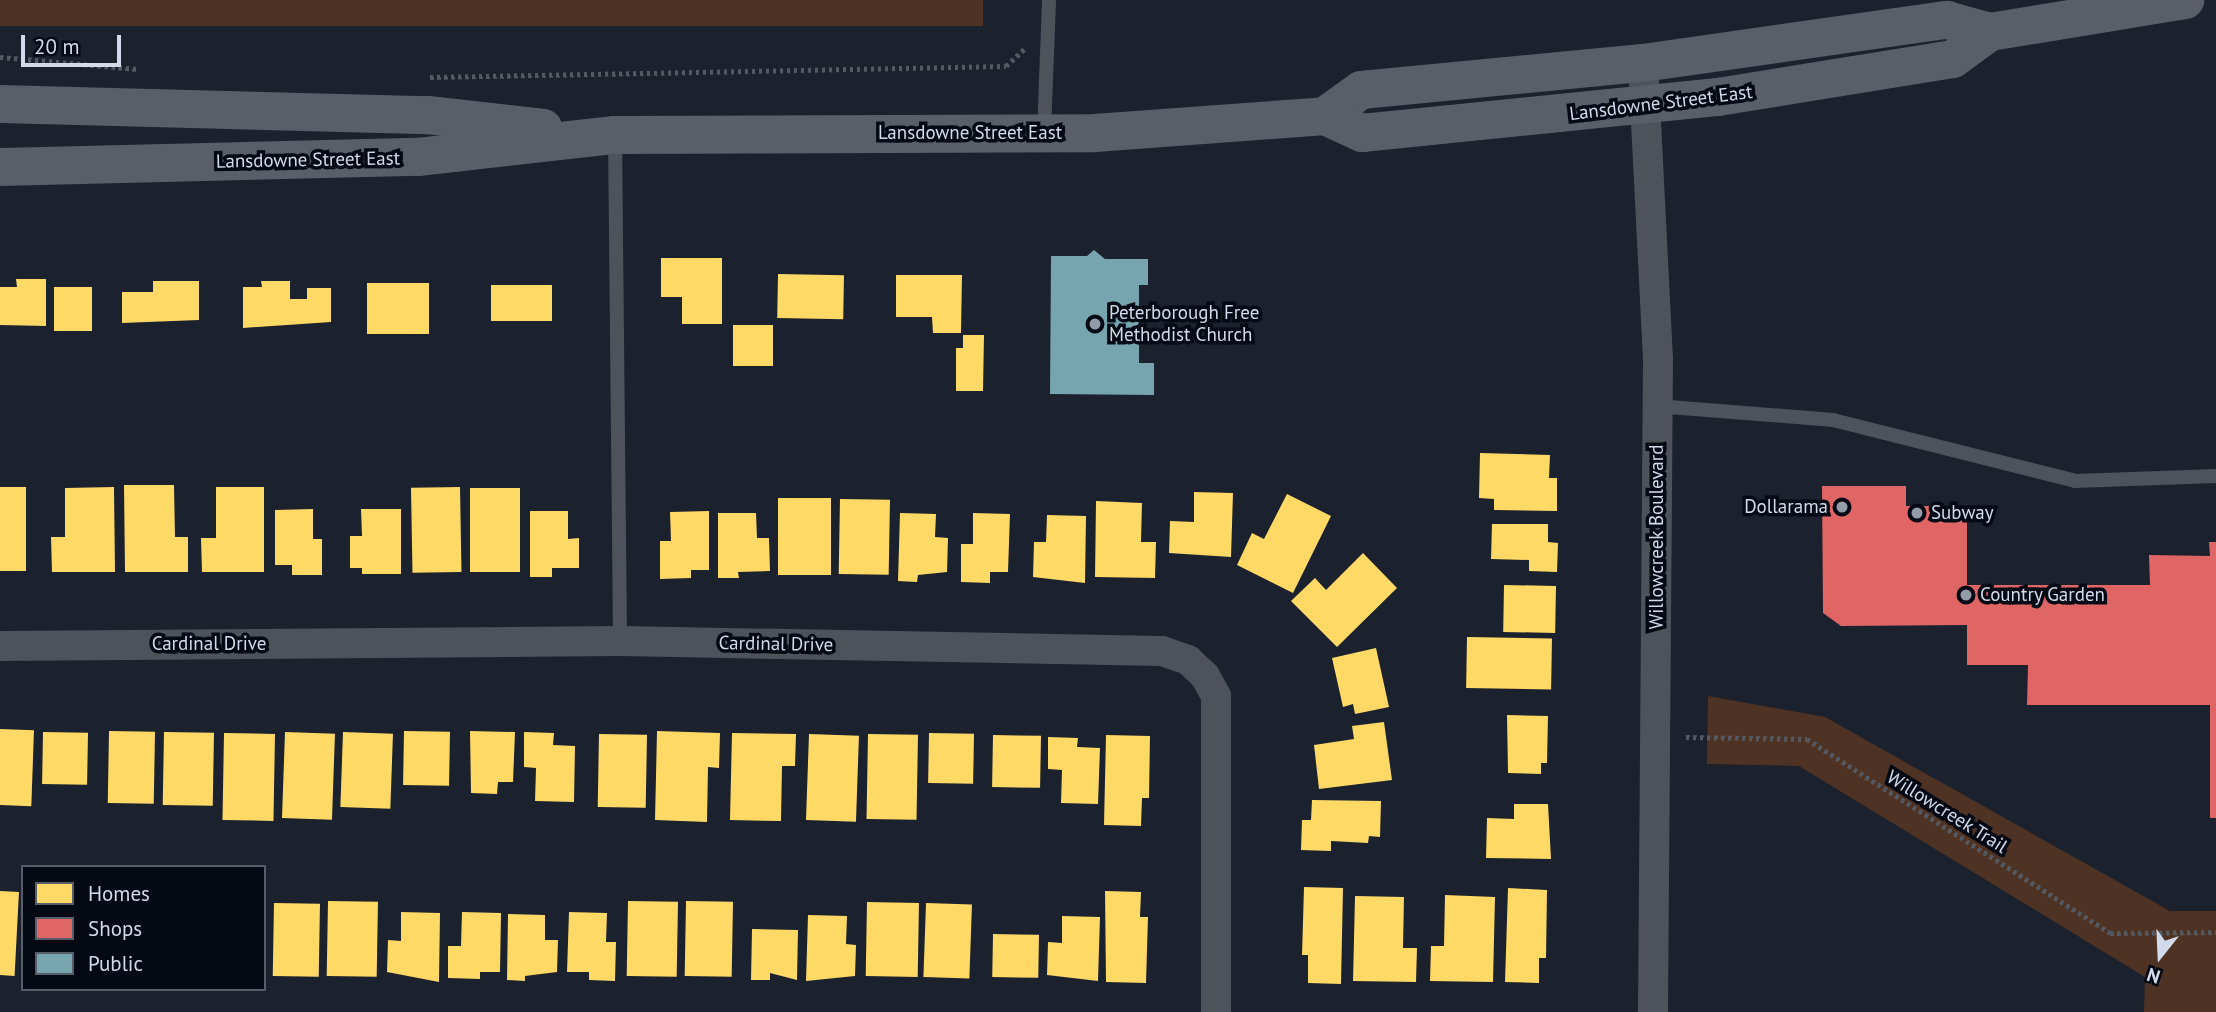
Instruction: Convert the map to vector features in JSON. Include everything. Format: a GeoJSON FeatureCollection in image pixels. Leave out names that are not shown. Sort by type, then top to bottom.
{"type":"FeatureCollection","features":[{"type":"Feature","properties":{"kind":"main road","name":"Lansdowne Street East"},"geometry":{"type":"LineString","coordinates":[[1325,116],[1361,90],[1643,63],[1947,20],[1990,32],[2185,0]]}},
{"type":"Feature","properties":{"kind":"main road","name":"Lansdowne Street East"},"geometry":{"type":"LineString","coordinates":[[0,167],[418,157],[615,135],[1044,133],[1325,116],[1362,134],[1648,106],[1952,59],[1990,32]]}},
{"type":"Feature","properties":{"kind":"main road","name":"Lansdowne Street East"},"geometry":{"type":"LineString","coordinates":[[0,104],[428,115],[615,135]]}},
{"type":"Feature","properties":{"kind":"main road"},"geometry":{"type":"LineString","coordinates":[[0,127],[194,107]]}},
{"type":"Feature","properties":{"kind":"street","name":"Willowcreek Boulevard"},"geometry":{"type":"LineString","coordinates":[[1643,63],[1648,106],[1656,406],[1657,737],[1653,1012]]}},
{"type":"Feature","properties":{"kind":"street","name":"Cardinal Drive"},"geometry":{"type":"LineString","coordinates":[[0,646],[620,641],[1162,651],[1188,660],[1205,676],[1216,696],[1216,1012]]}},
{"type":"Feature","properties":{"kind":"lane"},"geometry":{"type":"LineString","coordinates":[[1044,133],[1049,0]]}},
{"type":"Feature","properties":{"kind":"lane"},"geometry":{"type":"LineString","coordinates":[[615,135],[620,641]]}},
{"type":"Feature","properties":{"kind":"lane"},"geometry":{"type":"LineString","coordinates":[[1656,406],[1833,420],[2075,481],[2216,476]]}},
{"type":"Feature","properties":{"kind":"path"},"geometry":{"type":"LineString","coordinates":[[424,77],[1006,66],[1027,46],[1047,43]]}},
{"type":"Feature","properties":{"kind":"path"},"geometry":{"type":"LineString","coordinates":[[0,57],[145,69]]}},
{"type":"Feature","properties":{"kind":"path","name":"Willowcreek Trail"},"geometry":{"type":"LineString","coordinates":[[1657,737],[1807,739],[2110,933],[2216,932]]}},
{"type":"Feature","properties":{"kind":"shaded area"},"geometry":{"type":"Polygon","coordinates":[[[0,0],[983,0],[983,26],[0,26],[0,0]]]}},
{"type":"Feature","properties":{"kind":"shaded area"},"geometry":{"type":"Polygon","coordinates":[[[1708,696],[1825,717],[2170,911],[2216,911],[2216,1012],[2144,1012],[2145,977],[1799,766],[1707,764],[1708,696]]]}},
{"type":"Feature","properties":{"kind":"building: Homes"},"geometry":{"type":"Polygon","coordinates":[[[661,258],[722,258],[722,324],[682,324],[682,297],[661,297],[661,258]]]}},
{"type":"Feature","properties":{"kind":"building: Homes"},"geometry":{"type":"Polygon","coordinates":[[[778,274],[844,275],[843,319],[777,318],[778,274]]]}},
{"type":"Feature","properties":{"kind":"building: Homes"},"geometry":{"type":"Polygon","coordinates":[[[896,275],[962,275],[961,333],[933,333],[932,317],[896,317],[896,275]]]}},
{"type":"Feature","properties":{"kind":"building: Homes"},"geometry":{"type":"Polygon","coordinates":[[[16,279],[46,279],[46,326],[0,325],[0,287],[17,287],[16,279]]]}},
{"type":"Feature","properties":{"kind":"building: Homes"},"geometry":{"type":"Polygon","coordinates":[[[153,281],[199,281],[199,320],[122,323],[122,292],[153,292],[153,281]]]}},
{"type":"Feature","properties":{"kind":"building: Homes"},"geometry":{"type":"Polygon","coordinates":[[[261,281],[290,281],[290,299],[307,299],[307,288],[331,288],[331,322],[243,328],[243,287],[262,287],[261,281]]]}},
{"type":"Feature","properties":{"kind":"building: Homes"},"geometry":{"type":"Polygon","coordinates":[[[367,283],[429,283],[429,334],[367,334],[367,283]]]}},
{"type":"Feature","properties":{"kind":"building: Homes"},"geometry":{"type":"Polygon","coordinates":[[[491,285],[552,285],[552,321],[491,321],[491,285]]]}},
{"type":"Feature","properties":{"kind":"building: Homes"},"geometry":{"type":"Polygon","coordinates":[[[54,287],[92,287],[92,331],[54,331],[54,287]]]}},
{"type":"Feature","properties":{"kind":"building: Homes"},"geometry":{"type":"Polygon","coordinates":[[[733,325],[773,325],[773,366],[733,366],[733,325]]]}},
{"type":"Feature","properties":{"kind":"building: Homes"},"geometry":{"type":"Polygon","coordinates":[[[963,335],[984,335],[983,391],[956,391],[956,348],[963,348],[963,335]]]}},
{"type":"Feature","properties":{"kind":"building: Homes"},"geometry":{"type":"Polygon","coordinates":[[[1480,453],[1550,455],[1549,478],[1557,478],[1557,511],[1494,510],[1494,499],[1479,498],[1480,453]]]}},
{"type":"Feature","properties":{"kind":"building: Homes"},"geometry":{"type":"Polygon","coordinates":[[[124,485],[174,485],[175,537],[188,537],[188,572],[125,572],[124,485]]]}},
{"type":"Feature","properties":{"kind":"building: Homes"},"geometry":{"type":"Polygon","coordinates":[[[0,487],[26,487],[26,571],[0,571],[0,487]]]}},
{"type":"Feature","properties":{"kind":"building: Homes"},"geometry":{"type":"Polygon","coordinates":[[[114,487],[115,572],[52,572],[51,537],[65,537],[65,488],[114,487]]]}},
{"type":"Feature","properties":{"kind":"building: Homes"},"geometry":{"type":"Polygon","coordinates":[[[216,487],[264,487],[264,572],[202,572],[201,538],[216,538],[216,487]]]}},
{"type":"Feature","properties":{"kind":"building: Homes"},"geometry":{"type":"Polygon","coordinates":[[[460,487],[461,572],[412,573],[411,488],[460,487]]]}},
{"type":"Feature","properties":{"kind":"building: Homes"},"geometry":{"type":"Polygon","coordinates":[[[470,488],[520,488],[520,572],[470,572],[470,488]]]}},
{"type":"Feature","properties":{"kind":"building: Homes"},"geometry":{"type":"Polygon","coordinates":[[[1194,492],[1233,493],[1231,557],[1169,553],[1170,521],[1194,522],[1194,492]]]}},
{"type":"Feature","properties":{"kind":"building: Homes"},"geometry":{"type":"Polygon","coordinates":[[[1287,494],[1331,516],[1293,593],[1237,565],[1252,533],[1264,539],[1287,494]]]}},
{"type":"Feature","properties":{"kind":"building: Homes"},"geometry":{"type":"Polygon","coordinates":[[[778,498],[831,498],[831,575],[778,575],[778,498]]]}},
{"type":"Feature","properties":{"kind":"building: Homes"},"geometry":{"type":"Polygon","coordinates":[[[840,499],[890,500],[889,575],[839,574],[840,499]]]}},
{"type":"Feature","properties":{"kind":"building: Homes"},"geometry":{"type":"Polygon","coordinates":[[[1096,501],[1142,503],[1141,542],[1156,542],[1155,578],[1095,577],[1096,501]]]}},
{"type":"Feature","properties":{"kind":"building: Homes"},"geometry":{"type":"Polygon","coordinates":[[[313,509],[313,539],[322,539],[322,575],[292,575],[292,565],[275,565],[275,510],[313,509]]]}},
{"type":"Feature","properties":{"kind":"building: Homes"},"geometry":{"type":"Polygon","coordinates":[[[361,509],[401,509],[401,574],[362,574],[362,568],[350,568],[350,536],[362,536],[361,509]]]}},
{"type":"Feature","properties":{"kind":"building: Homes"},"geometry":{"type":"Polygon","coordinates":[[[530,511],[568,511],[568,539],[579,538],[579,568],[552,568],[552,577],[530,577],[530,511]]]}},
{"type":"Feature","properties":{"kind":"building: Homes"},"geometry":{"type":"Polygon","coordinates":[[[709,511],[709,570],[691,570],[691,578],[660,579],[660,541],[671,541],[670,512],[709,511]]]}},
{"type":"Feature","properties":{"kind":"building: Homes"},"geometry":{"type":"Polygon","coordinates":[[[718,513],[756,513],[757,538],[769,538],[770,571],[738,572],[739,578],[718,578],[718,513]]]}},
{"type":"Feature","properties":{"kind":"building: Homes"},"geometry":{"type":"Polygon","coordinates":[[[900,513],[936,514],[935,537],[948,538],[947,572],[918,575],[917,582],[898,581],[900,513]]]}},
{"type":"Feature","properties":{"kind":"building: Homes"},"geometry":{"type":"Polygon","coordinates":[[[973,513],[1010,514],[1008,572],[990,572],[990,583],[961,582],[961,544],[973,544],[973,513]]]}},
{"type":"Feature","properties":{"kind":"building: Homes"},"geometry":{"type":"Polygon","coordinates":[[[1047,515],[1086,516],[1085,583],[1033,577],[1034,542],[1046,542],[1047,515]]]}},
{"type":"Feature","properties":{"kind":"building: Homes"},"geometry":{"type":"Polygon","coordinates":[[[1492,524],[1548,524],[1548,542],[1558,543],[1557,572],[1529,571],[1529,560],[1491,559],[1492,524]]]}},
{"type":"Feature","properties":{"kind":"building: Homes"},"geometry":{"type":"Polygon","coordinates":[[[1363,553],[1397,588],[1337,647],[1291,601],[1315,578],[1326,590],[1363,553]]]}},
{"type":"Feature","properties":{"kind":"building: Homes"},"geometry":{"type":"Polygon","coordinates":[[[1504,585],[1556,586],[1555,633],[1503,632],[1504,585]]]}},
{"type":"Feature","properties":{"kind":"building: Homes"},"geometry":{"type":"Polygon","coordinates":[[[1467,637],[1552,638],[1551,689],[1466,688],[1467,637]]]}},
{"type":"Feature","properties":{"kind":"building: Homes"},"geometry":{"type":"Polygon","coordinates":[[[1376,648],[1389,707],[1355,714],[1353,704],[1343,707],[1332,658],[1376,648]]]}},
{"type":"Feature","properties":{"kind":"building: Homes"},"geometry":{"type":"Polygon","coordinates":[[[1507,715],[1548,716],[1547,763],[1541,763],[1541,774],[1508,773],[1507,715]]]}},
{"type":"Feature","properties":{"kind":"building: Homes"},"geometry":{"type":"Polygon","coordinates":[[[1384,722],[1392,780],[1319,789],[1314,745],[1354,739],[1352,726],[1384,722]]]}},
{"type":"Feature","properties":{"kind":"building: Homes"},"geometry":{"type":"Polygon","coordinates":[[[0,729],[34,730],[31,806],[0,805],[0,729]]]}},
{"type":"Feature","properties":{"kind":"building: Homes"},"geometry":{"type":"Polygon","coordinates":[[[109,731],[155,732],[154,804],[108,803],[109,731]]]}},
{"type":"Feature","properties":{"kind":"building: Homes"},"geometry":{"type":"Polygon","coordinates":[[[404,731],[450,732],[449,786],[403,785],[404,731]]]}},
{"type":"Feature","properties":{"kind":"building: Homes"},"geometry":{"type":"Polygon","coordinates":[[[470,731],[515,732],[513,782],[498,782],[497,794],[471,793],[470,731]]]}},
{"type":"Feature","properties":{"kind":"building: Homes"},"geometry":{"type":"Polygon","coordinates":[[[657,731],[720,733],[719,768],[708,767],[707,822],[655,820],[657,731]]]}},
{"type":"Feature","properties":{"kind":"building: Homes"},"geometry":{"type":"Polygon","coordinates":[[[43,732],[88,733],[87,785],[42,784],[43,732]]]}},
{"type":"Feature","properties":{"kind":"building: Homes"},"geometry":{"type":"Polygon","coordinates":[[[164,732],[214,733],[213,806],[163,805],[164,732]]]}},
{"type":"Feature","properties":{"kind":"building: Homes"},"geometry":{"type":"Polygon","coordinates":[[[285,732],[335,734],[332,820],[282,818],[285,732]]]}},
{"type":"Feature","properties":{"kind":"building: Homes"},"geometry":{"type":"Polygon","coordinates":[[[343,732],[393,734],[390,809],[340,807],[343,732]]]}},
{"type":"Feature","properties":{"kind":"building: Homes"},"geometry":{"type":"Polygon","coordinates":[[[524,732],[554,733],[553,745],[575,746],[574,802],[535,801],[536,768],[524,767],[524,732]]]}},
{"type":"Feature","properties":{"kind":"building: Homes"},"geometry":{"type":"Polygon","coordinates":[[[224,733],[275,734],[273,821],[222,820],[224,733]]]}},
{"type":"Feature","properties":{"kind":"building: Homes"},"geometry":{"type":"Polygon","coordinates":[[[732,733],[796,734],[795,766],[782,766],[781,821],[730,820],[732,733]]]}},
{"type":"Feature","properties":{"kind":"building: Homes"},"geometry":{"type":"Polygon","coordinates":[[[929,733],[974,734],[973,784],[928,783],[929,733]]]}},
{"type":"Feature","properties":{"kind":"building: Homes"},"geometry":{"type":"Polygon","coordinates":[[[599,734],[647,735],[646,808],[598,807],[599,734]]]}},
{"type":"Feature","properties":{"kind":"building: Homes"},"geometry":{"type":"Polygon","coordinates":[[[809,734],[859,736],[856,822],[806,820],[809,734]]]}},
{"type":"Feature","properties":{"kind":"building: Homes"},"geometry":{"type":"Polygon","coordinates":[[[868,734],[918,735],[917,820],[867,819],[868,734]]]}},
{"type":"Feature","properties":{"kind":"building: Homes"},"geometry":{"type":"Polygon","coordinates":[[[993,735],[1041,736],[1040,788],[992,787],[993,735]]]}},
{"type":"Feature","properties":{"kind":"building: Homes"},"geometry":{"type":"Polygon","coordinates":[[[1106,735],[1150,736],[1149,798],[1142,798],[1141,826],[1104,825],[1106,735]]]}},
{"type":"Feature","properties":{"kind":"building: Homes"},"geometry":{"type":"Polygon","coordinates":[[[1048,737],[1078,738],[1077,747],[1100,748],[1098,804],[1061,803],[1062,770],[1048,769],[1048,737]]]}},
{"type":"Feature","properties":{"kind":"building: Homes"},"geometry":{"type":"Polygon","coordinates":[[[1312,800],[1381,801],[1380,837],[1369,836],[1368,843],[1331,841],[1331,851],[1301,850],[1302,820],[1311,820],[1312,800]]]}},
{"type":"Feature","properties":{"kind":"building: Homes"},"geometry":{"type":"Polygon","coordinates":[[[1514,804],[1548,804],[1551,859],[1486,858],[1487,818],[1514,819],[1514,804]]]}},
{"type":"Feature","properties":{"kind":"building: Homes"},"geometry":{"type":"Polygon","coordinates":[[[1304,887],[1343,888],[1341,984],[1308,983],[1308,955],[1302,955],[1304,887]]]}},
{"type":"Feature","properties":{"kind":"building: Homes"},"geometry":{"type":"Polygon","coordinates":[[[1508,888],[1547,890],[1546,958],[1539,958],[1539,983],[1505,982],[1508,888]]]}},
{"type":"Feature","properties":{"kind":"building: Homes"},"geometry":{"type":"Polygon","coordinates":[[[0,891],[19,892],[15,976],[0,975],[0,891]]]}},
{"type":"Feature","properties":{"kind":"building: Homes"},"geometry":{"type":"Polygon","coordinates":[[[1105,891],[1141,892],[1140,917],[1148,917],[1146,983],[1106,982],[1105,891]]]}},
{"type":"Feature","properties":{"kind":"building: Homes"},"geometry":{"type":"Polygon","coordinates":[[[1445,895],[1495,897],[1493,982],[1430,981],[1431,946],[1444,946],[1445,895]]]}},
{"type":"Feature","properties":{"kind":"building: Homes"},"geometry":{"type":"Polygon","coordinates":[[[1355,896],[1404,897],[1403,948],[1417,948],[1416,982],[1353,981],[1355,896]]]}},
{"type":"Feature","properties":{"kind":"building: Homes"},"geometry":{"type":"Polygon","coordinates":[[[328,901],[378,902],[377,977],[327,976],[328,901]]]}},
{"type":"Feature","properties":{"kind":"building: Homes"},"geometry":{"type":"Polygon","coordinates":[[[628,901],[678,902],[677,977],[627,976],[628,901]]]}},
{"type":"Feature","properties":{"kind":"building: Homes"},"geometry":{"type":"Polygon","coordinates":[[[686,901],[733,902],[732,977],[685,976],[686,901]]]}},
{"type":"Feature","properties":{"kind":"building: Homes"},"geometry":{"type":"Polygon","coordinates":[[[867,902],[919,903],[918,977],[866,976],[867,902]]]}},
{"type":"Feature","properties":{"kind":"building: Homes"},"geometry":{"type":"Polygon","coordinates":[[[274,903],[320,904],[319,977],[273,976],[274,903]]]}},
{"type":"Feature","properties":{"kind":"building: Homes"},"geometry":{"type":"Polygon","coordinates":[[[926,903],[972,905],[969,979],[923,977],[926,903]]]}},
{"type":"Feature","properties":{"kind":"building: Homes"},"geometry":{"type":"Polygon","coordinates":[[[401,912],[440,913],[439,982],[387,972],[388,940],[401,941],[401,912]]]}},
{"type":"Feature","properties":{"kind":"building: Homes"},"geometry":{"type":"Polygon","coordinates":[[[462,912],[501,913],[500,972],[480,972],[480,979],[448,978],[448,946],[461,946],[462,912]]]}},
{"type":"Feature","properties":{"kind":"building: Homes"},"geometry":{"type":"Polygon","coordinates":[[[569,912],[607,913],[606,942],[616,942],[615,981],[589,980],[589,972],[567,972],[569,912]]]}},
{"type":"Feature","properties":{"kind":"building: Homes"},"geometry":{"type":"Polygon","coordinates":[[[508,914],[545,915],[545,940],[558,940],[557,972],[525,976],[525,981],[507,980],[508,914]]]}},
{"type":"Feature","properties":{"kind":"building: Homes"},"geometry":{"type":"Polygon","coordinates":[[[808,915],[847,916],[846,944],[856,945],[855,976],[806,981],[808,915]]]}},
{"type":"Feature","properties":{"kind":"building: Homes"},"geometry":{"type":"Polygon","coordinates":[[[1062,916],[1100,917],[1098,981],[1047,975],[1048,942],[1062,943],[1062,916]]]}},
{"type":"Feature","properties":{"kind":"building: Homes"},"geometry":{"type":"Polygon","coordinates":[[[752,929],[798,930],[797,980],[770,973],[770,980],[751,980],[752,929]]]}},
{"type":"Feature","properties":{"kind":"building: Homes"},"geometry":{"type":"Polygon","coordinates":[[[993,934],[1039,935],[1038,978],[992,977],[993,934]]]}},
{"type":"Feature","properties":{"kind":"building: Shops"},"geometry":{"type":"Polygon","coordinates":[[[1822,486],[1906,486],[1906,506],[1967,506],[1967,585],[2150,585],[2149,555],[2210,556],[2209,542],[2216,542],[2216,818],[2210,818],[2210,705],[2027,705],[2028,665],[1967,665],[1967,625],[1841,626],[1823,613],[1822,486]]]}},
{"type":"Feature","properties":{"kind":"building: Public","name":"Peterborough Free Methodist Church"},"geometry":{"type":"Polygon","coordinates":[[[1094,250],[1105,259],[1148,259],[1148,285],[1139,285],[1139,363],[1154,363],[1154,395],[1050,394],[1051,256],[1087,256],[1094,250]]]}},
{"type":"Feature","properties":{"kind":"place","name":"Peterborough Free Methodist Church"},"geometry":{"type":"Point","coordinates":[1095,324]}},
{"type":"Feature","properties":{"kind":"place","name":"Dollarama"},"geometry":{"type":"Point","coordinates":[1842,507]}},
{"type":"Feature","properties":{"kind":"place","name":"Subway"},"geometry":{"type":"Point","coordinates":[1917,513]}},
{"type":"Feature","properties":{"kind":"place","name":"Country Garden"},"geometry":{"type":"Point","coordinates":[1966,595]}}]}
